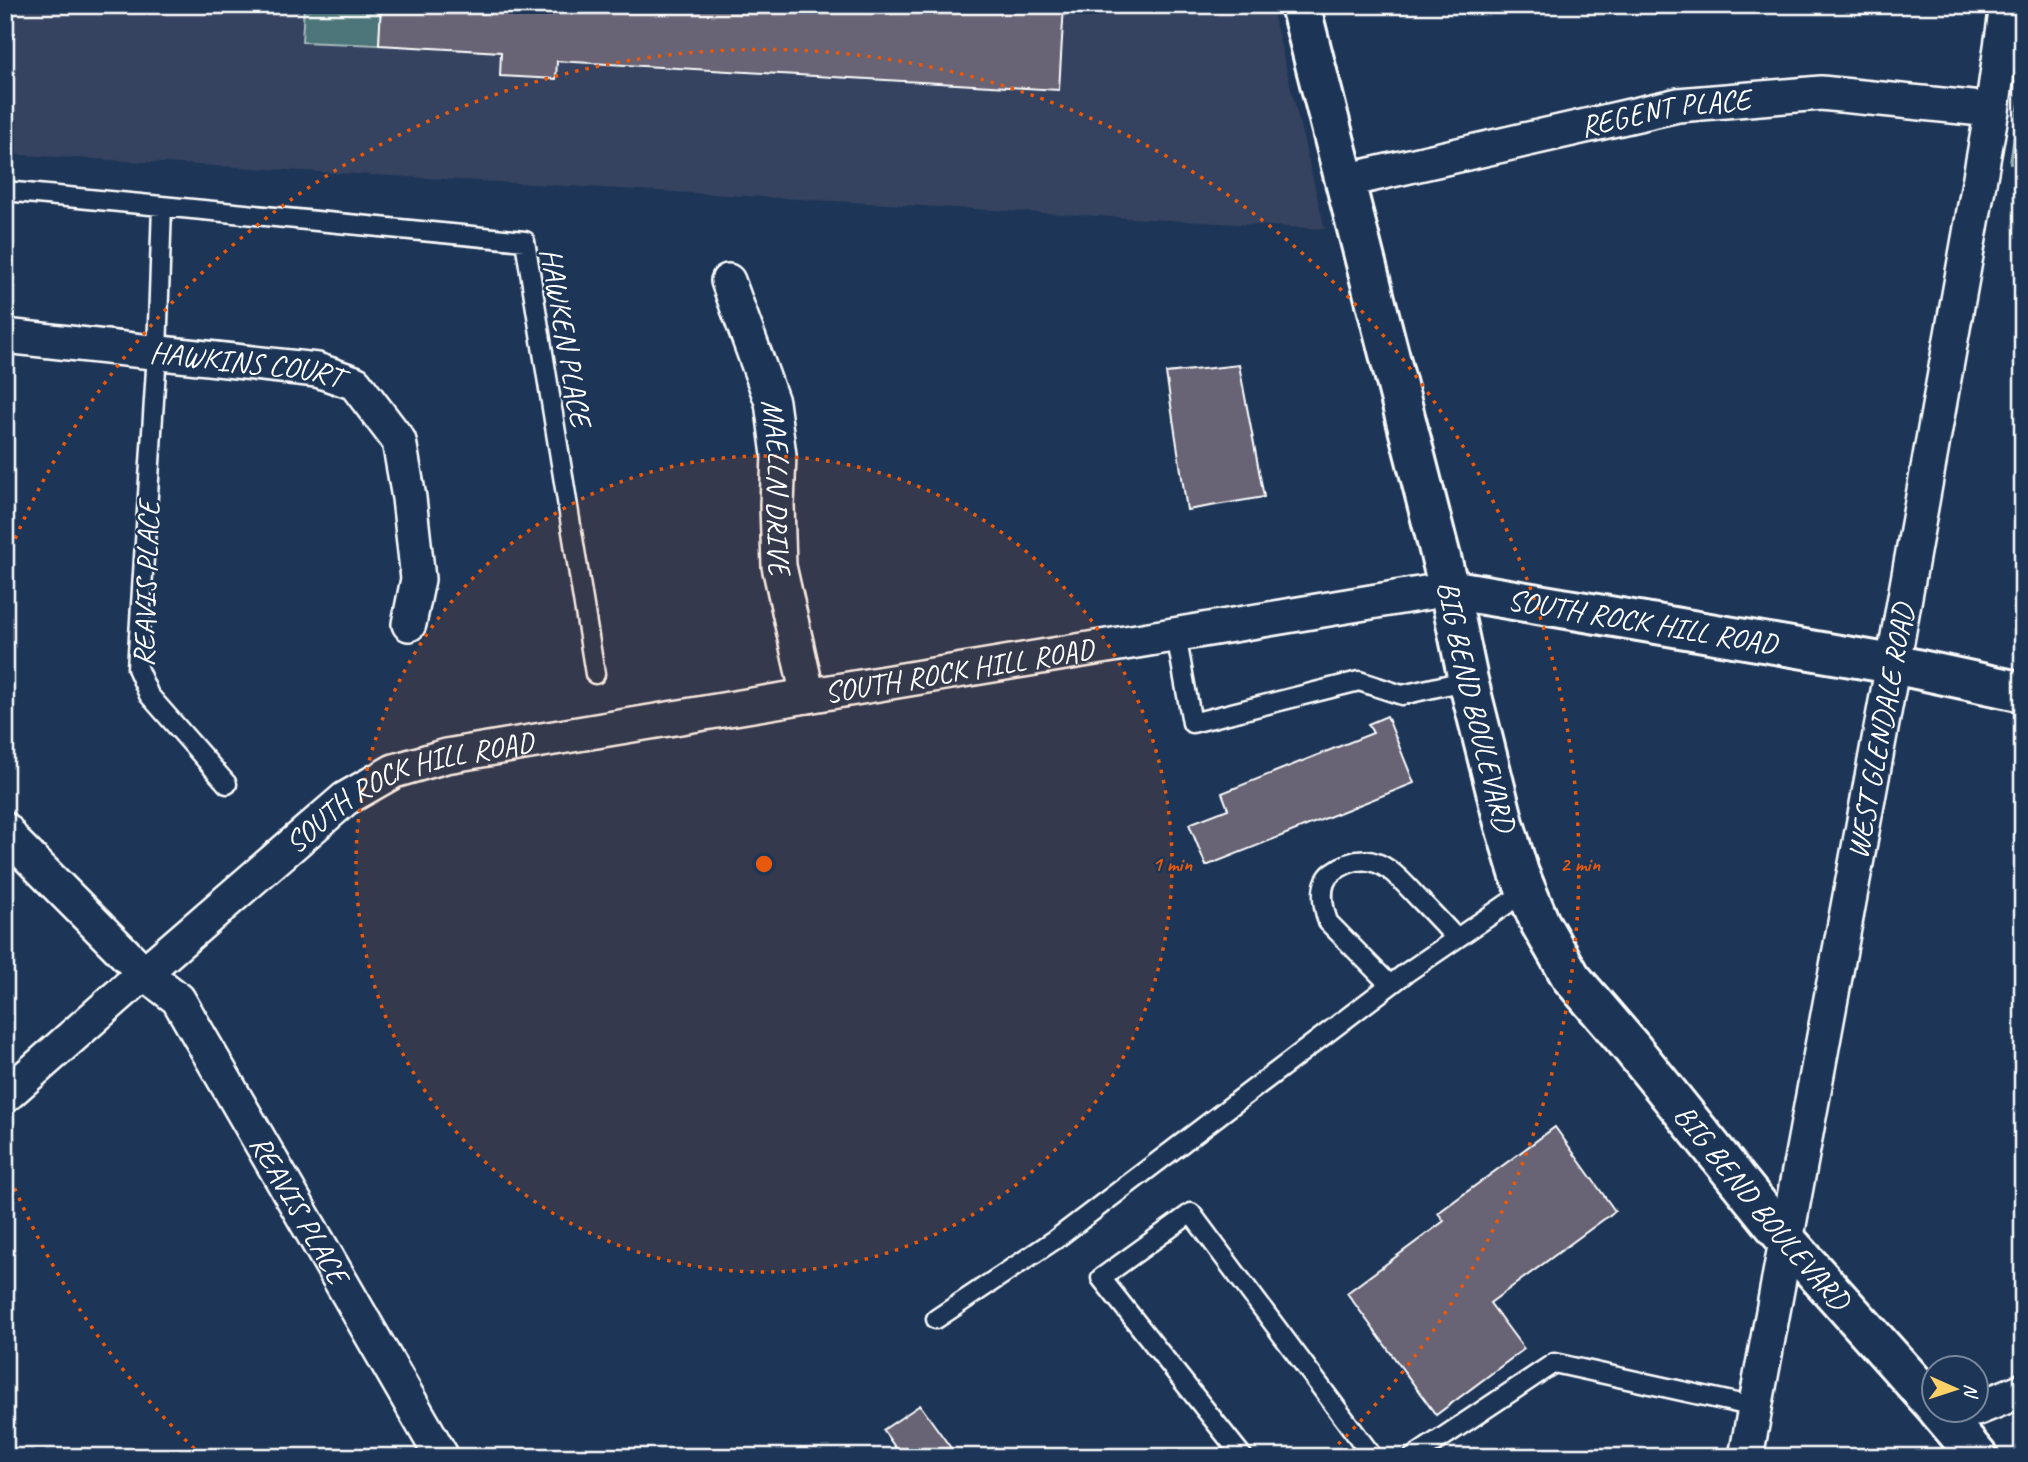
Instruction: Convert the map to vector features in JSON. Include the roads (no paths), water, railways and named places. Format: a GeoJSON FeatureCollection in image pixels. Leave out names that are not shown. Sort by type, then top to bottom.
{"type":"FeatureCollection","features":[{"type":"Feature","properties":{"kind":"main road","name":"BIG BEND BOULEVARD"},"geometry":{"type":"LineString","coordinates":[[1300,5],[1449,589],[1468,680],[1504,822],[1539,923],[1571,976],[1787,1241],[1920,1376]]}},
{"type":"Feature","properties":{"kind":"main road","name":"SOUTH ROCK HILL ROAD"},"geometry":{"type":"LineString","coordinates":[[1449,589],[1893,664],[2023,692]]}},
{"type":"Feature","properties":{"kind":"main road","name":"BIG BEND BOULEVARD"},"geometry":{"type":"LineString","coordinates":[[1961,1424],[1978,1457]]}},
{"type":"Feature","properties":{"kind":"street","name":"WEST GLENDALE ROAD"},"geometry":{"type":"LineString","coordinates":[[1746,1457],[1893,664],[1992,110],[2007,5]]}},
{"type":"Feature","properties":{"kind":"street","name":"REGENT PLACE"},"geometry":{"type":"LineString","coordinates":[[1344,181],[1678,106],[1821,93],[1992,110]]}},
{"type":"Feature","properties":{"kind":"street","name":"MAELLN DRIVE"},"geometry":{"type":"LineString","coordinates":[[728,281],[772,402],[779,455],[776,505],[779,566],[808,696]]}},
{"type":"Feature","properties":{"kind":"street","name":"HAWKINS COURT"},"geometry":{"type":"LineString","coordinates":[[5,336],[317,370],[355,383],[399,440],[418,579],[409,624]]}},
{"type":"Feature","properties":{"kind":"street","name":"SOUTH ROCK HILL ROAD"},"geometry":{"type":"LineString","coordinates":[[5,1096],[345,799],[394,771],[446,756],[1449,589]]}},
{"type":"Feature","properties":{"kind":"street"},"geometry":{"type":"LineString","coordinates":[[8,840],[144,972]]}},
{"type":"Feature","properties":{"kind":"street","name":"REAVIS PLACE"},"geometry":{"type":"LineString","coordinates":[[144,972],[178,999],[442,1457]]}},
{"type":"Feature","properties":{"kind":"street"},"geometry":{"type":"LineString","coordinates":[[1990,1400],[2023,1390]]}},
{"type":"Feature","properties":{"kind":"lane","name":"HAWKEN PLACE"},"geometry":{"type":"LineString","coordinates":[[5,191],[525,242],[595,674]]}},
{"type":"Feature","properties":{"kind":"lane"},"geometry":{"type":"LineString","coordinates":[[157,353],[162,206]]}},
{"type":"Feature","properties":{"kind":"lane","name":"REAVIS PLACE"},"geometry":{"type":"LineString","coordinates":[[157,353],[137,668],[149,695],[227,784]]}},
{"type":"Feature","properties":{"kind":"lane"},"geometry":{"type":"LineString","coordinates":[[1176,635],[1192,723],[1359,681],[1402,695],[1468,680]]}},
{"type":"Feature","properties":{"kind":"lane"},"geometry":{"type":"LineString","coordinates":[[1390,985],[1328,922],[1323,889],[1331,873],[1354,860],[1373,861],[1387,866],[1457,939]]}},
{"type":"Feature","properties":{"kind":"lane"},"geometry":{"type":"LineString","coordinates":[[936,1319],[1056,1239],[1390,985],[1526,891]]}},
{"type":"Feature","properties":{"kind":"lane"},"geometry":{"type":"LineString","coordinates":[[1243,1457],[1101,1278],[1191,1213],[1373,1457]]}},
{"type":"Feature","properties":{"kind":"lane"},"geometry":{"type":"LineString","coordinates":[[1413,1457],[1554,1363],[1755,1407]]}}]}
